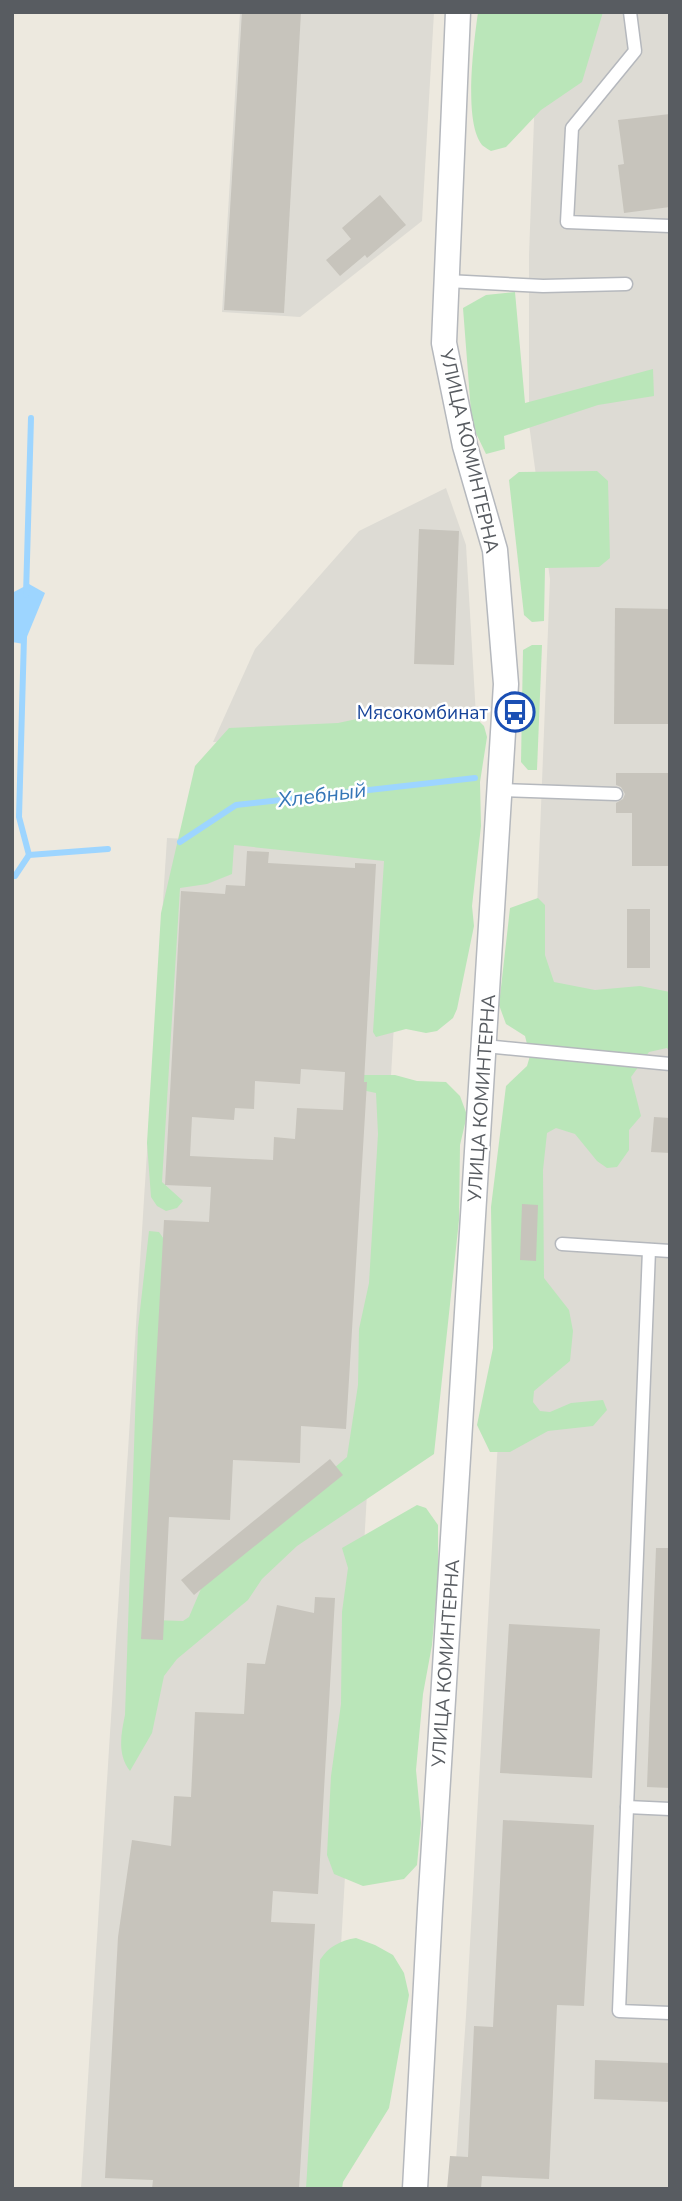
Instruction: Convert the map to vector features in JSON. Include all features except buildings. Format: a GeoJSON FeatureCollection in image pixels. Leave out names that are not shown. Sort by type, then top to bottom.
{"type":"FeatureCollection","features":[{"type":"Feature","properties":{"kind":"street","name":"УЛИЦА КОМИНТЕРНА"},"geometry":{"type":"LineString","coordinates":[[415,2189],[506,684],[495,550],[465,446],[444,343],[458,12]]}},
{"type":"Feature","properties":{"kind":"lane"},"geometry":{"type":"LineString","coordinates":[[630,12],[635,51],[572,128],[567,222],[670,226]]}},
{"type":"Feature","properties":{"kind":"lane"},"geometry":{"type":"LineString","coordinates":[[447,281],[543,286],[626,284]]}},
{"type":"Feature","properties":{"kind":"lane"},"geometry":{"type":"LineString","coordinates":[[499,790],[616,794]]}},
{"type":"Feature","properties":{"kind":"lane"},"geometry":{"type":"LineString","coordinates":[[485,1046],[670,1064]]}},
{"type":"Feature","properties":{"kind":"lane"},"geometry":{"type":"LineString","coordinates":[[562,1244],[670,1251]]}},
{"type":"Feature","properties":{"kind":"lane"},"geometry":{"type":"LineString","coordinates":[[649,1250],[619,2011],[670,2013]]}},
{"type":"Feature","properties":{"kind":"lane"},"geometry":{"type":"LineString","coordinates":[[627,1807],[670,1808]]}},
{"type":"Feature","properties":{"kind":"shaded area"},"geometry":{"type":"Polygon","coordinates":[[[240,12],[434,12],[422,221],[300,317],[222,312],[240,12]]]}},
{"type":"Feature","properties":{"kind":"shaded area"},"geometry":{"type":"Polygon","coordinates":[[[538,12],[670,12],[670,2189],[454,2189],[497,1457],[533,1010],[550,579],[529,424],[529,255],[538,12]]]}},
{"type":"Feature","properties":{"kind":"shaded area"},"geometry":{"type":"Polygon","coordinates":[[[446,488],[466,545],[477,733],[213,742],[255,649],[359,531],[446,488]]]}},
{"type":"Feature","properties":{"kind":"shaded area"},"geometry":{"type":"Polygon","coordinates":[[[167,838],[404,850],[327,2189],[81,2189],[167,838]]]}},
{"type":"Feature","properties":{"kind":"green space"},"geometry":{"type":"Polygon","coordinates":[[[478,12],[603,12],[582,82],[541,110],[506,147],[491,151],[482,145],[476,134],[471,100],[478,12]]]}},
{"type":"Feature","properties":{"kind":"green space"},"geometry":{"type":"Polygon","coordinates":[[[515,292],[525,403],[653,369],[654,396],[598,405],[504,436],[505,449],[486,454],[472,425],[463,308],[486,295],[515,292]]]}},
{"type":"Feature","properties":{"kind":"green space"},"geometry":{"type":"Polygon","coordinates":[[[597,471],[608,481],[610,558],[599,567],[545,568],[544,621],[532,622],[524,615],[509,480],[519,472],[597,471]]]}},
{"type":"Feature","properties":{"kind":"green space"},"geometry":{"type":"Polygon","coordinates":[[[532,645],[542,645],[537,770],[528,770],[521,762],[523,650],[532,645]]]}},
{"type":"Feature","properties":{"kind":"green space"},"geometry":{"type":"Polygon","coordinates":[[[380,714],[468,715],[484,726],[487,737],[480,782],[481,826],[472,906],[474,926],[457,1009],[453,1018],[437,1031],[426,1033],[406,1029],[376,1037],[373,1032],[384,861],[234,845],[232,874],[207,884],[180,888],[162,1182],[183,1201],[177,1208],[166,1211],[157,1206],[151,1197],[147,1143],[161,913],[195,766],[229,728],[338,723],[380,714]]]}},
{"type":"Feature","properties":{"kind":"green space"},"geometry":{"type":"Polygon","coordinates":[[[538,898],[545,905],[545,955],[554,982],[595,990],[640,986],[670,992],[670,1052],[667,1048],[649,1052],[631,1077],[641,1116],[629,1130],[629,1150],[617,1167],[607,1168],[597,1161],[575,1134],[556,1128],[547,1133],[543,1170],[544,1278],[569,1310],[573,1331],[570,1361],[534,1391],[533,1402],[540,1411],[550,1412],[571,1403],[603,1400],[607,1410],[593,1426],[548,1431],[510,1452],[490,1452],[477,1425],[493,1348],[491,1207],[506,1086],[527,1066],[530,1056],[525,1036],[506,1024],[499,1005],[510,908],[538,898]]]}},
{"type":"Feature","properties":{"kind":"green space"},"geometry":{"type":"Polygon","coordinates":[[[358,1075],[395,1075],[417,1081],[446,1082],[460,1096],[467,1115],[460,1145],[459,1220],[434,1454],[297,1546],[262,1579],[248,1600],[177,1659],[164,1676],[152,1733],[130,1771],[123,1758],[121,1744],[125,1715],[138,1328],[149,1231],[159,1232],[168,1245],[152,1620],[183,1621],[189,1617],[206,1577],[347,1457],[358,1385],[359,1329],[369,1283],[378,1134],[376,1093],[357,1089],[358,1075]]]}},
{"type":"Feature","properties":{"kind":"green space"},"geometry":{"type":"Polygon","coordinates":[[[417,1505],[426,1508],[438,1525],[438,1576],[416,1770],[421,1823],[417,1865],[404,1879],[363,1886],[334,1874],[327,1855],[331,1776],[341,1704],[342,1612],[348,1568],[342,1548],[417,1505]]]}},
{"type":"Feature","properties":{"kind":"green space"},"geometry":{"type":"Polygon","coordinates":[[[356,1938],[393,1955],[404,1973],[409,1995],[389,2108],[343,2182],[342,2189],[306,2189],[320,1960],[335,1945],[356,1938]]]}},
{"type":"Feature","properties":{"kind":"water"},"geometry":{"type":"Polygon","coordinates":[[[29,584],[45,593],[24,644],[12,642],[12,593],[29,584]]]}},
{"type":"Feature","properties":{"kind":"waterway"},"geometry":{"type":"LineString","coordinates":[[26,595],[31,418]]}},
{"type":"Feature","properties":{"kind":"waterway"},"geometry":{"type":"LineString","coordinates":[[24,637],[19,817],[29,855]]}},
{"type":"Feature","properties":{"kind":"waterway","name":"Хлебный"},"geometry":{"type":"LineString","coordinates":[[180,842],[236,805],[475,778]]}},
{"type":"Feature","properties":{"kind":"waterway","name":"Хлебный"},"geometry":{"type":"LineString","coordinates":[[12,876],[15,876],[29,855],[108,849]]}},
{"type":"Feature","properties":{"kind":"place","name":"Мясокомбинат"},"geometry":{"type":"Point","coordinates":[515,712]}}]}
